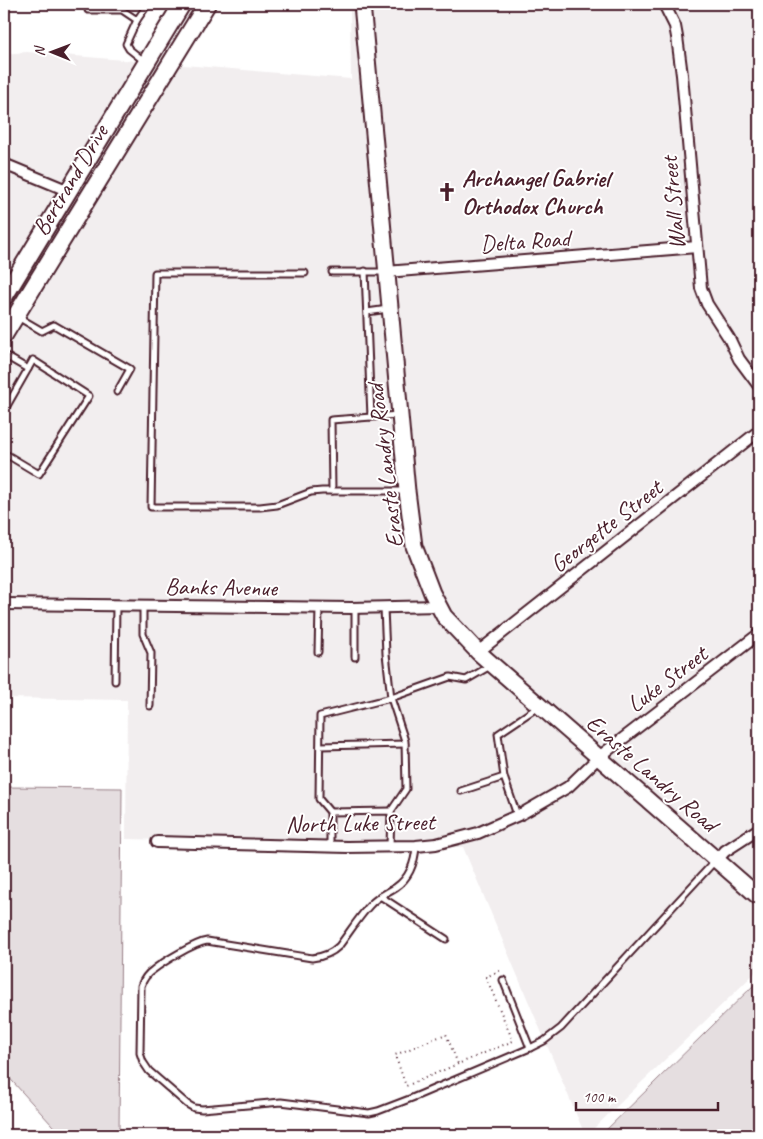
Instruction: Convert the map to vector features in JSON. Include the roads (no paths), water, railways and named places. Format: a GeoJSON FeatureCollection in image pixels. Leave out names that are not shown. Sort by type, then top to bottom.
{"type":"FeatureCollection","features":[{"type":"Feature","properties":{"kind":"main road","name":"Bertrand Drive"},"geometry":{"type":"LineString","coordinates":[[4,297],[182,4]]}},
{"type":"Feature","properties":{"kind":"main road","name":"Bertrand Drive"},"geometry":{"type":"LineString","coordinates":[[4,334],[206,4]]}},
{"type":"Feature","properties":{"kind":"street","name":"Eraste Landry Road"},"geometry":{"type":"LineString","coordinates":[[362,4],[407,491],[414,546],[432,594],[451,624],[478,652],[759,897]]}},
{"type":"Feature","properties":{"kind":"street","name":"Wall Street"},"geometry":{"type":"LineString","coordinates":[[664,4],[678,37],[700,281],[703,296],[729,338],[742,364],[759,386]]}},
{"type":"Feature","properties":{"kind":"street"},"geometry":{"type":"LineString","coordinates":[[146,63],[162,76]]}},
{"type":"Feature","properties":{"kind":"street"},"geometry":{"type":"LineString","coordinates":[[4,164],[68,190]]}},
{"type":"Feature","properties":{"kind":"street","name":"Delta Road"},"geometry":{"type":"LineString","coordinates":[[386,272],[697,247]]}},
{"type":"Feature","properties":{"kind":"street","name":"Georgette Street"},"geometry":{"type":"LineString","coordinates":[[478,652],[759,431]]}},
{"type":"Feature","properties":{"kind":"street","name":"Banks Avenue"},"geometry":{"type":"LineString","coordinates":[[4,604],[319,608],[439,606]]}},
{"type":"Feature","properties":{"kind":"street","name":"Luke Street"},"geometry":{"type":"LineString","coordinates":[[599,757],[759,634]]}},
{"type":"Feature","properties":{"kind":"street","name":"North Luke Street"},"geometry":{"type":"LineString","coordinates":[[157,842],[330,846],[416,846],[436,844],[478,833],[517,816],[568,787],[599,757]]}},
{"type":"Feature","properties":{"kind":"street"},"geometry":{"type":"LineString","coordinates":[[717,860],[725,851],[759,829]]}},
{"type":"Feature","properties":{"kind":"lane"},"geometry":{"type":"LineString","coordinates":[[87,4],[88,10],[122,10],[137,20]]}},
{"type":"Feature","properties":{"kind":"lane"},"geometry":{"type":"LineString","coordinates":[[146,63],[129,49],[126,44],[137,20],[148,4]]}},
{"type":"Feature","properties":{"kind":"lane"},"geometry":{"type":"LineString","coordinates":[[365,271],[371,417]]}},
{"type":"Feature","properties":{"kind":"lane"},"geometry":{"type":"LineString","coordinates":[[332,272],[386,272]]}},
{"type":"Feature","properties":{"kind":"lane"},"geometry":{"type":"LineString","coordinates":[[305,273],[155,273],[151,507],[260,507],[277,505],[311,492],[407,491]]}},
{"type":"Feature","properties":{"kind":"lane"},"geometry":{"type":"LineString","coordinates":[[367,312],[390,309]]}},
{"type":"Feature","properties":{"kind":"lane"},"geometry":{"type":"LineString","coordinates":[[16,315],[42,331],[54,325],[130,370],[118,392]]}},
{"type":"Feature","properties":{"kind":"lane"},"geometry":{"type":"LineString","coordinates":[[4,355],[28,369]]}},
{"type":"Feature","properties":{"kind":"lane"},"geometry":{"type":"LineString","coordinates":[[4,411],[33,360],[89,396],[39,474],[4,453]]}},
{"type":"Feature","properties":{"kind":"lane"},"geometry":{"type":"LineString","coordinates":[[332,491],[331,420],[400,415]]}},
{"type":"Feature","properties":{"kind":"lane"},"geometry":{"type":"LineString","coordinates":[[115,680],[116,605]]}},
{"type":"Feature","properties":{"kind":"lane"},"geometry":{"type":"LineString","coordinates":[[143,606],[143,634],[151,653],[150,706]]}},
{"type":"Feature","properties":{"kind":"lane"},"geometry":{"type":"LineString","coordinates":[[318,652],[319,608]]}},
{"type":"Feature","properties":{"kind":"lane"},"geometry":{"type":"LineString","coordinates":[[355,608],[355,657]]}},
{"type":"Feature","properties":{"kind":"lane"},"geometry":{"type":"LineString","coordinates":[[384,608],[386,654],[391,698],[405,744],[406,790],[391,811],[390,846]]}},
{"type":"Feature","properties":{"kind":"lane"},"geometry":{"type":"LineString","coordinates":[[330,846],[330,812],[319,799],[320,716],[391,698],[450,677],[466,680],[493,664]]}},
{"type":"Feature","properties":{"kind":"lane"},"geometry":{"type":"LineString","coordinates":[[517,816],[504,777],[498,734],[540,706]]}},
{"type":"Feature","properties":{"kind":"lane"},"geometry":{"type":"LineString","coordinates":[[320,746],[405,744]]}},
{"type":"Feature","properties":{"kind":"lane"},"geometry":{"type":"LineString","coordinates":[[461,791],[504,777]]}},
{"type":"Feature","properties":{"kind":"lane"},"geometry":{"type":"LineString","coordinates":[[330,812],[391,811]]}},
{"type":"Feature","properties":{"kind":"lane"},"geometry":{"type":"LineString","coordinates":[[416,846],[413,864],[406,877],[395,888],[380,896],[369,906],[339,946],[324,956],[312,958],[206,941],[195,944],[152,971],[141,986],[140,1053],[145,1066],[187,1104],[202,1110],[281,1102],[369,1113],[378,1111],[544,1041],[560,1028],[717,860]]}},
{"type":"Feature","properties":{"kind":"lane"},"geometry":{"type":"LineString","coordinates":[[380,896],[446,939]]}},
{"type":"Feature","properties":{"kind":"lane"},"geometry":{"type":"LineString","coordinates":[[503,980],[530,1048]]}},
{"type":"Feature","properties":{"kind":"place","name":"Archangel Gabriel Orthodox Church"},"geometry":{"type":"Point","coordinates":[447,192]}}]}
